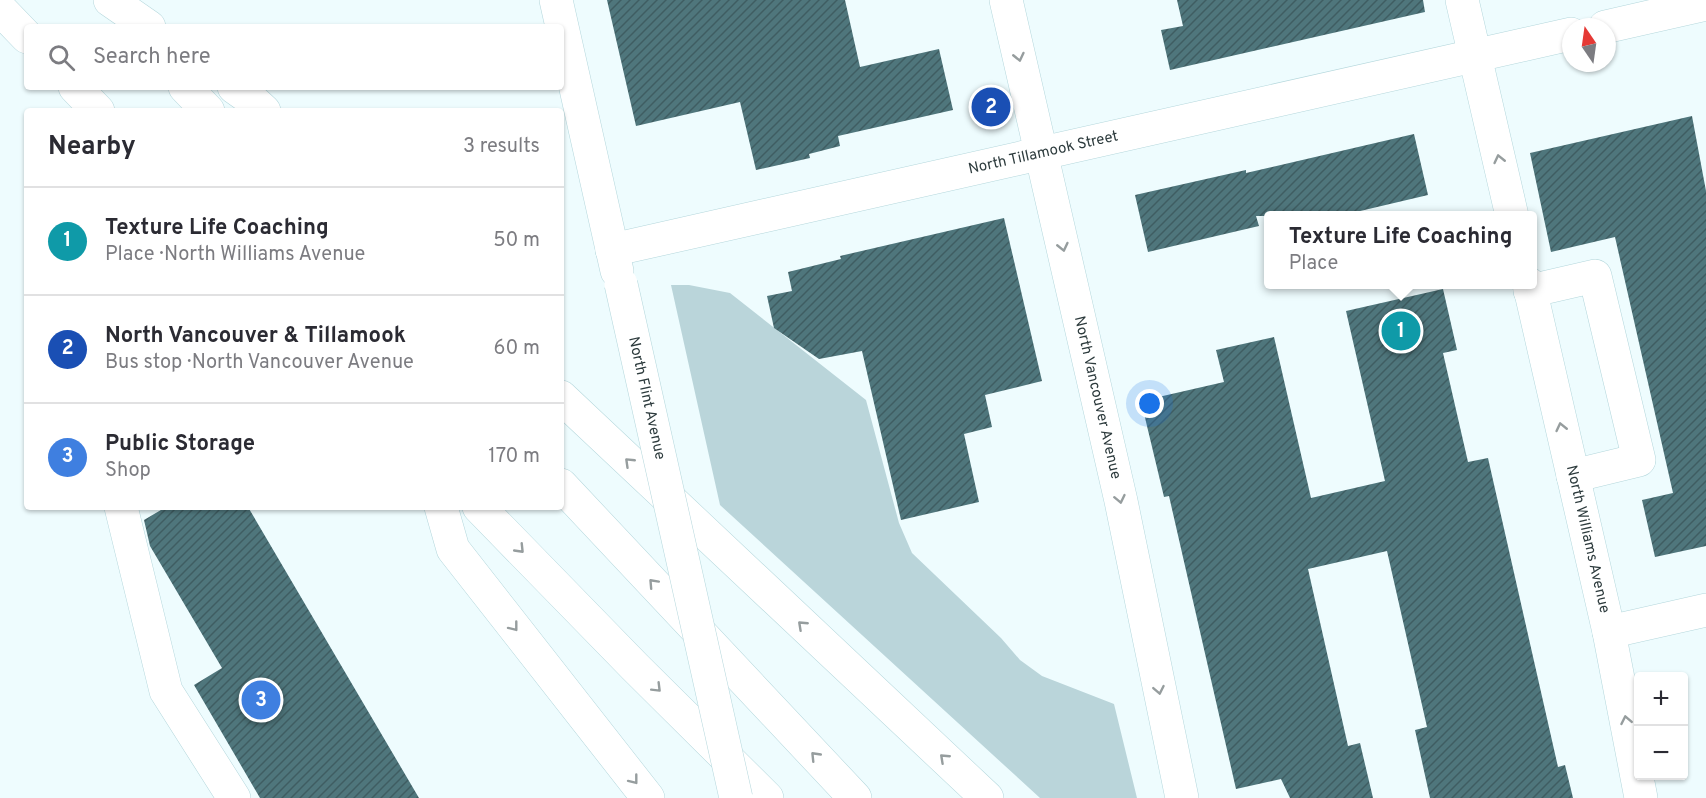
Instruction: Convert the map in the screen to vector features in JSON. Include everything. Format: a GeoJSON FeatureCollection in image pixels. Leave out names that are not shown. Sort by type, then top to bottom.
{"type":"FeatureCollection","features":[{"type":"Feature","properties":{"kind":"main road"},"geometry":{"type":"LineString","coordinates":[[103,0],[126,24]]}},
{"type":"Feature","properties":{"kind":"main road"},"geometry":{"type":"LineString","coordinates":[[110,0],[145,24]]}},
{"type":"Feature","properties":{"kind":"main road","name":"North Flint Avenue"},"geometry":{"type":"LineString","coordinates":[[556,0],[561,24]]}},
{"type":"Feature","properties":{"kind":"main road","name":"North Vancouver Avenue"},"geometry":{"type":"LineString","coordinates":[[1006,0],[1121,501],[1181,796]]}},
{"type":"Feature","properties":{"kind":"main road"},"geometry":{"type":"LineString","coordinates":[[1462,0],[1511,211]]}},
{"type":"Feature","properties":{"kind":"main road"},"geometry":{"type":"LineString","coordinates":[[1616,24],[1706,4]]}},
{"type":"Feature","properties":{"kind":"main road"},"geometry":{"type":"LineString","coordinates":[[0,9],[24,34]]}},
{"type":"Feature","properties":{"kind":"main road","name":"North Flint Avenue"},"geometry":{"type":"LineString","coordinates":[[564,36],[736,798]]}},
{"type":"Feature","properties":{"kind":"main road","name":"North Tillamook Street"},"geometry":{"type":"LineString","coordinates":[[612,250],[1562,36]]}},
{"type":"Feature","properties":{"kind":"main road"},"geometry":{"type":"LineString","coordinates":[[78,90],[95,108]]}},
{"type":"Feature","properties":{"kind":"main road"},"geometry":{"type":"LineString","coordinates":[[188,90],[205,108]]}},
{"type":"Feature","properties":{"kind":"main road"},"geometry":{"type":"LineString","coordinates":[[238,90],[261,108]]}},
{"type":"Feature","properties":{"kind":"main road"},"geometry":{"type":"LineString","coordinates":[[1537,287],[1595,276],[1639,460],[1573,476]]}},
{"type":"Feature","properties":{"kind":"main road","name":"North Williams Avenue"},"geometry":{"type":"LineString","coordinates":[[1529,289],[1609,632],[1641,798]]}},
{"type":"Feature","properties":{"kind":"main road"},"geometry":{"type":"LineString","coordinates":[[564,400],[987,798]]}},
{"type":"Feature","properties":{"kind":"main road"},"geometry":{"type":"LineString","coordinates":[[564,488],[855,798]]}},
{"type":"Feature","properties":{"kind":"main road"},"geometry":{"type":"LineString","coordinates":[[122,510],[166,691],[234,798]]}},
{"type":"Feature","properties":{"kind":"main road"},"geometry":{"type":"LineString","coordinates":[[442,510],[453,549],[648,798]]}},
{"type":"Feature","properties":{"kind":"main road"},"geometry":{"type":"LineString","coordinates":[[482,510],[767,798]]}},
{"type":"Feature","properties":{"kind":"main road"},"geometry":{"type":"LineString","coordinates":[[1609,632],[1706,610]]}},
{"type":"Feature","properties":{"kind":"shaded area"},"geometry":{"type":"Polygon","coordinates":[[[671,285],[689,285],[730,293],[866,400],[899,523],[912,553],[1001,638],[1020,660],[1042,676],[1114,704],[1137,798],[1040,798],[720,505],[671,285]]]}},
{"type":"Feature","properties":{"kind":"building"},"geometry":{"type":"Polygon","coordinates":[[[607,0],[845,0],[860,67],[939,49],[953,110],[838,136],[840,146],[809,154],[810,158],[756,170],[740,102],[636,126],[607,0]]]}},
{"type":"Feature","properties":{"kind":"building"},"geometry":{"type":"Polygon","coordinates":[[[1177,0],[1423,0],[1425,12],[1170,70],[1161,30],[1183,26],[1177,0]]]}},
{"type":"Feature","properties":{"kind":"building"},"geometry":{"type":"Polygon","coordinates":[[[1692,116],[1706,191],[1706,546],[1655,557],[1642,500],[1673,493],[1615,237],[1551,252],[1530,153],[1692,116]]]}},
{"type":"Feature","properties":{"kind":"building"},"geometry":{"type":"Polygon","coordinates":[[[1414,134],[1428,195],[1360,211],[1264,211],[1264,216],[1256,216],[1259,226],[1148,252],[1135,195],[1246,170],[1246,173],[1414,134]]]}},
{"type":"Feature","properties":{"kind":"building"},"geometry":{"type":"Polygon","coordinates":[[[1004,218],[1042,381],[985,395],[992,427],[964,434],[979,502],[901,520],[862,351],[819,359],[774,328],[767,296],[792,291],[788,272],[841,259],[840,256],[1004,218]]]}},
{"type":"Feature","properties":{"kind":"building"},"geometry":{"type":"Polygon","coordinates":[[[1443,289],[1457,350],[1443,353],[1468,462],[1488,458],[1558,767],[1565,765],[1573,798],[1430,798],[1415,730],[1427,727],[1387,551],[1308,569],[1348,746],[1360,743],[1373,798],[1290,798],[1281,779],[1236,789],[1169,496],[1164,497],[1141,401],[1224,382],[1216,350],[1274,337],[1311,498],[1385,481],[1346,311],[1443,289]]]}},
{"type":"Feature","properties":{"kind":"building"},"geometry":{"type":"Polygon","coordinates":[[[161,510],[250,510],[419,798],[260,798],[194,685],[222,668],[150,546],[144,520],[161,510]]]}},
{"type":"Feature","properties":{"kind":"place","name":"North Vancouver & Tillamook"},"geometry":{"type":"Point","coordinates":[991,107]}},
{"type":"Feature","properties":{"kind":"place","name":"Texture Life Coaching"},"geometry":{"type":"Point","coordinates":[1401,331]}},
{"type":"Feature","properties":{"kind":"place","name":"Public Storage"},"geometry":{"type":"Point","coordinates":[261,700]}}]}
